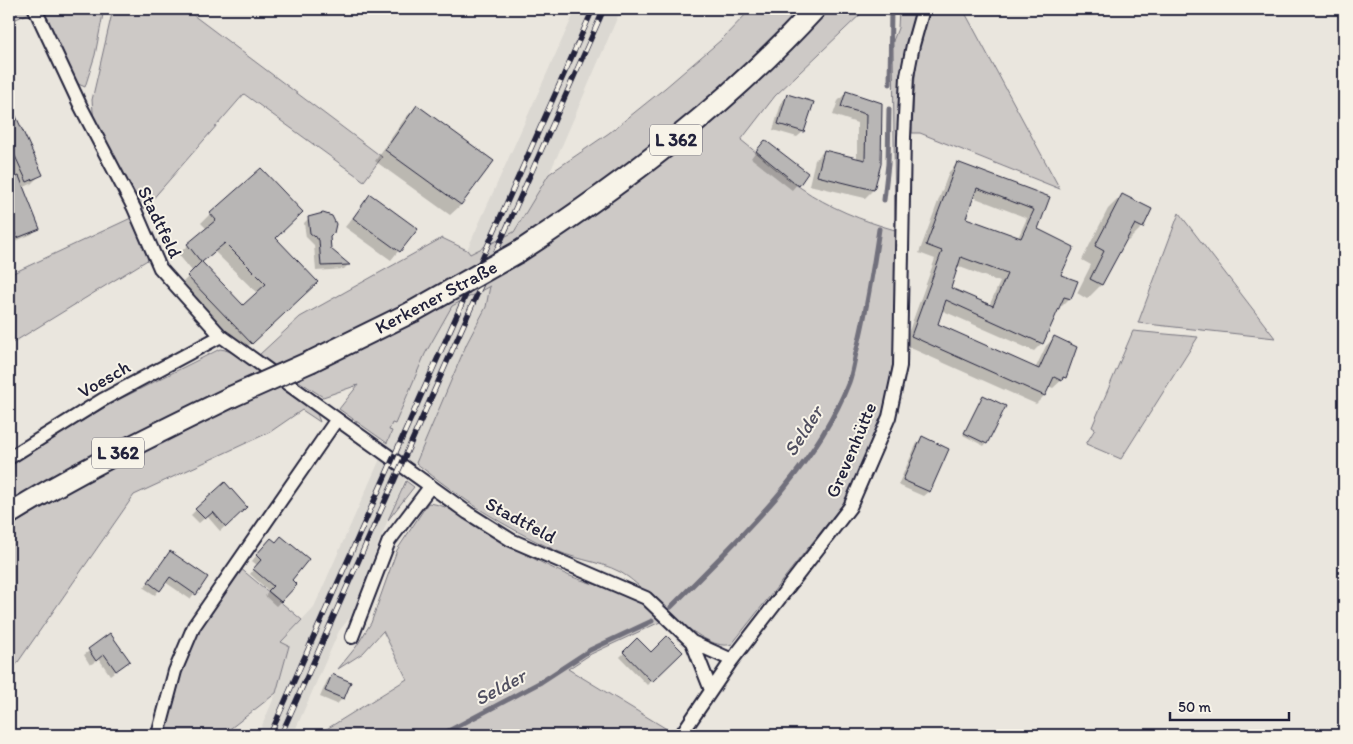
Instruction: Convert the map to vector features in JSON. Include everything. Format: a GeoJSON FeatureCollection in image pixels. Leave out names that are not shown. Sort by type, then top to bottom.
{"type":"FeatureCollection","features":[{"type":"Feature","properties":{"kind":"main road","name":"Kerkener Straße"},"geometry":{"type":"LineString","coordinates":[[9,514],[45,492],[133,445],[412,312],[520,251],[619,185],[671,144],[726,97],[815,9]]}},
{"type":"Feature","properties":{"kind":"street","name":"Stadtfeld"},"geometry":{"type":"LineString","coordinates":[[35,9],[81,106],[134,208],[160,268],[221,336],[430,487],[511,540],[646,598],[692,642],[732,660]]}},
{"type":"Feature","properties":{"kind":"street","name":"Grevenhütte"},"geometry":{"type":"LineString","coordinates":[[681,735],[732,660],[850,507],[889,417],[900,366],[904,137],[907,76],[923,9]]}},
{"type":"Feature","properties":{"kind":"street","name":"Voesch"},"geometry":{"type":"LineString","coordinates":[[9,458],[102,400],[221,336]]}},
{"type":"Feature","properties":{"kind":"street"},"geometry":{"type":"LineString","coordinates":[[158,735],[175,671],[194,626],[337,419]]}},
{"type":"Feature","properties":{"kind":"street"},"geometry":{"type":"LineString","coordinates":[[352,637],[390,541],[430,487]]}},
{"type":"Feature","properties":{"kind":"street","name":"Stadtfeld"},"geometry":{"type":"LineString","coordinates":[[692,642],[711,690]]}},
{"type":"Feature","properties":{"kind":"shaded area"},"geometry":{"type":"Polygon","coordinates":[[[9,9],[30,9],[32,12],[9,22],[9,9]]]}},
{"type":"Feature","properties":{"kind":"shaded area"},"geometry":{"type":"Polygon","coordinates":[[[41,9],[104,9],[95,55],[85,87],[76,83],[41,9]]]}},
{"type":"Feature","properties":{"kind":"shaded area"},"geometry":{"type":"Polygon","coordinates":[[[113,9],[185,9],[382,157],[364,181],[244,94],[144,209],[94,123],[92,100],[113,9]]]}},
{"type":"Feature","properties":{"kind":"shaded area"},"geometry":{"type":"Polygon","coordinates":[[[576,9],[621,9],[549,174],[514,232],[470,255],[467,250],[576,9]]]}},
{"type":"Feature","properties":{"kind":"shaded area"},"geometry":{"type":"Polygon","coordinates":[[[751,9],[800,9],[675,128],[588,197],[476,266],[411,302],[344,335],[276,367],[259,355],[300,317],[442,238],[467,250],[470,254],[514,232],[549,174],[609,133],[665,88],[721,40],[751,9]]]}},
{"type":"Feature","properties":{"kind":"shaded area"},"geometry":{"type":"Polygon","coordinates":[[[826,9],[866,9],[775,96],[741,140],[785,177],[811,195],[846,213],[895,230],[893,41],[898,28],[899,9],[916,9],[906,43],[901,76],[897,299],[894,357],[885,407],[842,505],[732,644],[721,645],[693,632],[620,572],[557,551],[519,532],[466,500],[416,463],[467,343],[486,307],[490,286],[452,306],[425,354],[395,424],[392,423],[389,430],[392,431],[387,443],[339,409],[358,385],[323,397],[294,378],[455,299],[561,237],[678,152],[773,63],[826,9]]]}},
{"type":"Feature","properties":{"kind":"shaded area"},"geometry":{"type":"Polygon","coordinates":[[[931,9],[963,9],[1060,189],[920,133],[912,133],[914,85],[918,54],[925,24],[931,9]]]}},
{"type":"Feature","properties":{"kind":"shaded area"},"geometry":{"type":"Polygon","coordinates":[[[1179,213],[1275,338],[1138,323],[1179,213]]]}},
{"type":"Feature","properties":{"kind":"shaded area"},"geometry":{"type":"Polygon","coordinates":[[[131,218],[149,259],[9,345],[9,275],[131,218]]]}},
{"type":"Feature","properties":{"kind":"shaded area"},"geometry":{"type":"Polygon","coordinates":[[[490,286],[486,307],[467,343],[416,463],[405,479],[378,544],[360,598],[352,615],[339,631],[293,735],[258,735],[276,693],[289,646],[280,643],[314,607],[392,432],[389,430],[392,423],[395,424],[425,354],[452,306],[490,286]]]}},
{"type":"Feature","properties":{"kind":"shaded area"},"geometry":{"type":"Polygon","coordinates":[[[1133,331],[1198,337],[1121,459],[1086,444],[1095,429],[1092,427],[1133,331]]]}},
{"type":"Feature","properties":{"kind":"shaded area"},"geometry":{"type":"Polygon","coordinates":[[[220,349],[241,357],[316,411],[320,422],[302,410],[270,432],[134,495],[9,675],[9,527],[111,467],[9,506],[9,464],[114,402],[220,349]]]}},
{"type":"Feature","properties":{"kind":"shaded area"},"geometry":{"type":"Polygon","coordinates":[[[406,481],[414,487],[388,520],[406,481]]]}},
{"type":"Feature","properties":{"kind":"shaded area"},"geometry":{"type":"Polygon","coordinates":[[[428,503],[456,512],[530,557],[576,578],[629,596],[651,611],[660,622],[591,654],[568,669],[670,731],[668,735],[317,735],[407,679],[383,631],[363,653],[338,669],[356,647],[371,623],[397,550],[428,503]]]}},
{"type":"Feature","properties":{"kind":"shaded area"},"geometry":{"type":"Polygon","coordinates":[[[240,568],[302,620],[281,642],[289,646],[276,693],[222,735],[165,735],[181,672],[200,628],[240,568]]]}},
{"type":"Feature","properties":{"kind":"building"},"geometry":{"type":"Polygon","coordinates":[[[846,91],[882,103],[881,164],[874,190],[817,176],[824,150],[865,160],[866,114],[841,107],[846,91]]]}},
{"type":"Feature","properties":{"kind":"building"},"geometry":{"type":"Polygon","coordinates":[[[787,94],[814,102],[804,132],[778,124],[787,94]]]}},
{"type":"Feature","properties":{"kind":"building"},"geometry":{"type":"Polygon","coordinates":[[[9,101],[43,175],[27,182],[9,143],[9,101]]]}},
{"type":"Feature","properties":{"kind":"building"},"geometry":{"type":"Polygon","coordinates":[[[417,105],[494,161],[461,205],[385,150],[417,105]]]}},
{"type":"Feature","properties":{"kind":"building"},"geometry":{"type":"Polygon","coordinates":[[[765,140],[808,173],[799,186],[756,151],[765,140]]]}},
{"type":"Feature","properties":{"kind":"building"},"geometry":{"type":"Polygon","coordinates":[[[957,162],[1050,197],[1038,229],[1074,247],[1061,275],[1078,281],[1071,299],[1064,297],[1043,344],[946,300],[938,324],[1039,369],[1054,336],[1077,347],[1066,378],[1063,377],[1062,381],[1054,377],[1045,396],[911,336],[942,251],[926,245],[957,162]],[[977,188],[966,218],[1021,238],[1034,210],[977,188]],[[961,257],[951,288],[993,306],[1007,274],[961,257]]]}},
{"type":"Feature","properties":{"kind":"building"},"geometry":{"type":"Polygon","coordinates":[[[261,168],[303,212],[276,238],[318,282],[252,344],[187,276],[201,262],[187,244],[216,220],[210,213],[261,168]],[[225,243],[202,262],[243,305],[266,284],[225,243]]]}},
{"type":"Feature","properties":{"kind":"building"},"geometry":{"type":"Polygon","coordinates":[[[19,176],[40,229],[17,238],[9,218],[9,180],[19,176]]]}},
{"type":"Feature","properties":{"kind":"building"},"geometry":{"type":"Polygon","coordinates":[[[370,194],[418,229],[400,252],[353,218],[370,194]]]}},
{"type":"Feature","properties":{"kind":"building"},"geometry":{"type":"Polygon","coordinates":[[[1122,194],[1152,209],[1143,228],[1135,224],[1102,285],[1090,279],[1104,251],[1095,246],[1122,194]]]}},
{"type":"Feature","properties":{"kind":"building"},"geometry":{"type":"Polygon","coordinates":[[[323,213],[332,216],[336,224],[334,233],[330,237],[331,249],[350,265],[321,266],[319,240],[310,233],[308,217],[323,213]]]}},
{"type":"Feature","properties":{"kind":"building"},"geometry":{"type":"Polygon","coordinates":[[[983,395],[1006,406],[987,444],[964,433],[983,395]]]}},
{"type":"Feature","properties":{"kind":"building"},"geometry":{"type":"Polygon","coordinates":[[[922,436],[949,449],[930,492],[903,480],[922,436]]]}},
{"type":"Feature","properties":{"kind":"building"},"geometry":{"type":"Polygon","coordinates":[[[225,482],[247,507],[226,527],[213,512],[205,519],[195,509],[225,482]]]}},
{"type":"Feature","properties":{"kind":"building"},"geometry":{"type":"Polygon","coordinates":[[[281,536],[309,559],[292,580],[297,585],[281,602],[268,591],[273,586],[253,569],[261,560],[256,555],[271,538],[276,542],[281,536]]]}},
{"type":"Feature","properties":{"kind":"building"},"geometry":{"type":"Polygon","coordinates":[[[170,551],[208,577],[196,595],[170,577],[160,591],[148,582],[170,551]]]}},
{"type":"Feature","properties":{"kind":"building"},"geometry":{"type":"Polygon","coordinates":[[[110,633],[130,661],[116,671],[104,654],[96,661],[88,649],[110,633]]]}},
{"type":"Feature","properties":{"kind":"building"},"geometry":{"type":"Polygon","coordinates":[[[667,636],[683,652],[652,682],[623,652],[637,638],[651,652],[667,636]]]}},
{"type":"Feature","properties":{"kind":"building"},"geometry":{"type":"Polygon","coordinates":[[[332,674],[351,682],[344,699],[325,691],[332,674]]]}},
{"type":"Feature","properties":{"kind":"waterway","name":"Selder"},"geometry":{"type":"LineString","coordinates":[[890,84],[891,9]]}},
{"type":"Feature","properties":{"kind":"waterway","name":"Selder"},"geometry":{"type":"LineString","coordinates":[[884,200],[888,164],[889,109]]}},
{"type":"Feature","properties":{"kind":"waterway","name":"Selder"},"geometry":{"type":"LineString","coordinates":[[671,607],[772,503],[816,445],[834,414],[852,374],[867,304],[879,229]]}},
{"type":"Feature","properties":{"kind":"waterway","name":"Selder"},"geometry":{"type":"LineString","coordinates":[[441,735],[541,682],[590,650],[652,621]]}},
{"type":"Feature","properties":{"kind":"railway"},"geometry":{"type":"LineString","coordinates":[[270,735],[593,9]]}},
{"type":"Feature","properties":{"kind":"railway"},"geometry":{"type":"LineString","coordinates":[[281,735],[604,9]]}}]}
